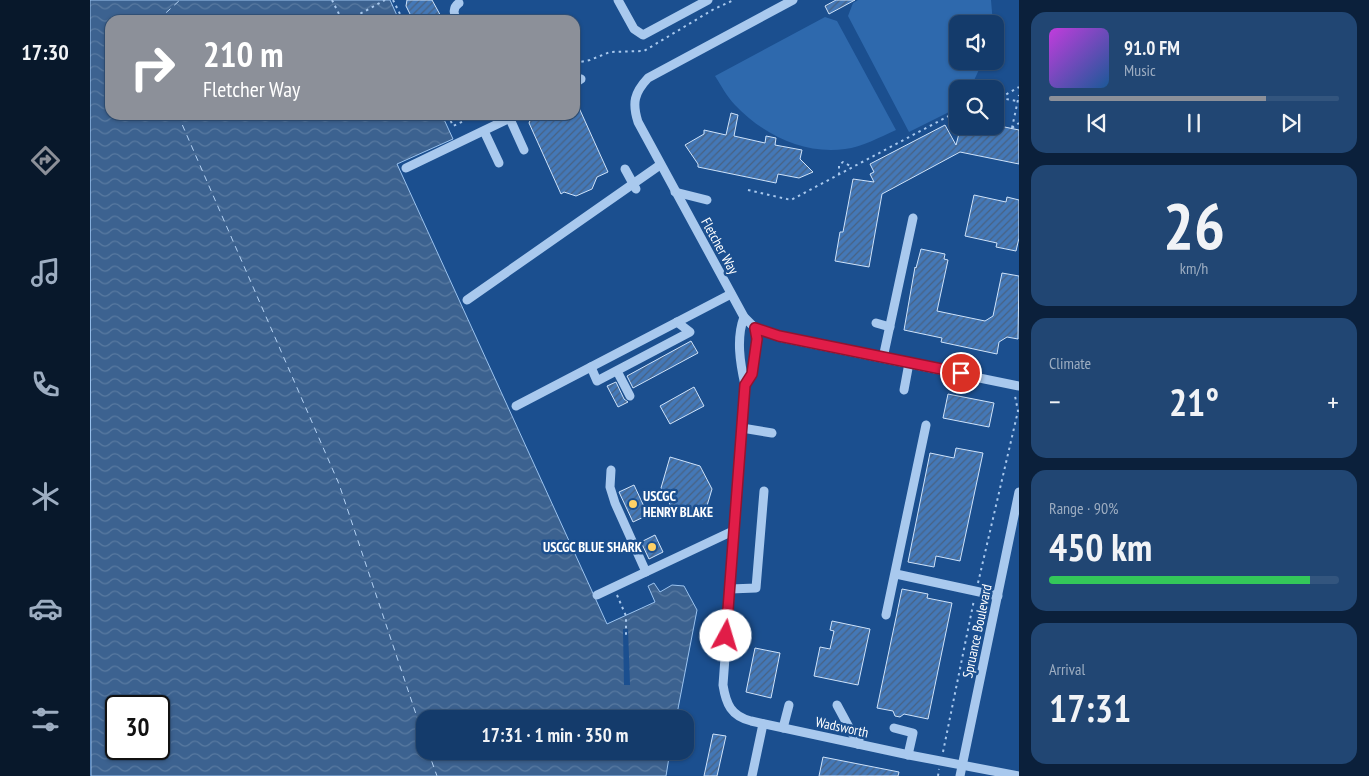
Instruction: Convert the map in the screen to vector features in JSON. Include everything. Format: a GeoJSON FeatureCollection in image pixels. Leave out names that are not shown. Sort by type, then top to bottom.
{"type":"FeatureCollection","features":[{"type":"Feature","properties":{"kind":"street"},"geometry":{"type":"LineString","coordinates":[[618,0],[634,29],[643,34],[708,0]]}},
{"type":"Feature","properties":{"kind":"street","name":"Fletcher Way"},"geometry":{"type":"LineString","coordinates":[[793,0],[648,78],[636,95],[634,109],[638,122],[744,317],[755,328],[779,336],[1016,385]]}},
{"type":"Feature","properties":{"kind":"street"},"geometry":{"type":"LineString","coordinates":[[455,15],[454,11],[459,3]]}},
{"type":"Feature","properties":{"kind":"street"},"geometry":{"type":"LineString","coordinates":[[406,168],[507,120]]}},
{"type":"Feature","properties":{"kind":"street"},"geometry":{"type":"LineString","coordinates":[[514,120],[524,150]]}},
{"type":"Feature","properties":{"kind":"street"},"geometry":{"type":"LineString","coordinates":[[484,131],[499,163]]}},
{"type":"Feature","properties":{"kind":"street"},"geometry":{"type":"LineString","coordinates":[[467,300],[635,187],[660,165]]}},
{"type":"Feature","properties":{"kind":"street"},"geometry":{"type":"LineString","coordinates":[[626,169],[635,187]]}},
{"type":"Feature","properties":{"kind":"street"},"geometry":{"type":"LineString","coordinates":[[675,192],[707,200]]}},
{"type":"Feature","properties":{"kind":"street"},"geometry":{"type":"LineString","coordinates":[[883,358],[913,218]]}},
{"type":"Feature","properties":{"kind":"street"},"geometry":{"type":"LineString","coordinates":[[516,406],[731,294]]}},
{"type":"Feature","properties":{"kind":"street"},"geometry":{"type":"LineString","coordinates":[[744,317],[740,327],[740,364],[745,385],[730,589],[756,588],[764,491]]}},
{"type":"Feature","properties":{"kind":"street"},"geometry":{"type":"LineString","coordinates":[[591,367],[597,381],[690,332],[677,322]]}},
{"type":"Feature","properties":{"kind":"street"},"geometry":{"type":"LineString","coordinates":[[876,323],[890,327]]}},
{"type":"Feature","properties":{"kind":"street"},"geometry":{"type":"LineString","coordinates":[[745,385],[752,374],[757,339],[755,328]]}},
{"type":"Feature","properties":{"kind":"street"},"geometry":{"type":"LineString","coordinates":[[904,390],[909,363]]}},
{"type":"Feature","properties":{"kind":"street"},"geometry":{"type":"LineString","coordinates":[[617,371],[630,396]]}},
{"type":"Feature","properties":{"kind":"street"},"geometry":{"type":"LineString","coordinates":[[886,615],[926,425]]}},
{"type":"Feature","properties":{"kind":"street"},"geometry":{"type":"LineString","coordinates":[[742,428],[772,433]]}},
{"type":"Feature","properties":{"kind":"street"},"geometry":{"type":"LineString","coordinates":[[611,470],[610,487],[615,503],[646,572]]}},
{"type":"Feature","properties":{"kind":"street","name":"Spruance Boulevard"},"geometry":{"type":"LineString","coordinates":[[960,776],[1017,514],[1019,492]]}},
{"type":"Feature","properties":{"kind":"street"},"geometry":{"type":"LineString","coordinates":[[598,595],[735,530]]}},
{"type":"Feature","properties":{"kind":"street"},"geometry":{"type":"LineString","coordinates":[[896,574],[998,596]]}},
{"type":"Feature","properties":{"kind":"street","name":"Wadsworth"},"geometry":{"type":"LineString","coordinates":[[730,589],[723,685],[726,700],[739,719],[962,766],[1019,776]]}},
{"type":"Feature","properties":{"kind":"street"},"geometry":{"type":"LineString","coordinates":[[783,728],[789,705]]}},
{"type":"Feature","properties":{"kind":"street"},"geometry":{"type":"LineString","coordinates":[[837,705],[858,744]]}},
{"type":"Feature","properties":{"kind":"street"},"geometry":{"type":"LineString","coordinates":[[752,776],[763,724]]}},
{"type":"Feature","properties":{"kind":"street"},"geometry":{"type":"LineString","coordinates":[[894,728],[913,733],[908,755]]}},
{"type":"Feature","properties":{"kind":"street"},"geometry":{"type":"LineString","coordinates":[[858,744],[861,730]]}},
{"type":"Feature","properties":{"kind":"path"},"geometry":{"type":"LineString","coordinates":[[332,0],[340,15]]}},
{"type":"Feature","properties":{"kind":"path"},"geometry":{"type":"LineString","coordinates":[[358,15],[385,0]]}},
{"type":"Feature","properties":{"kind":"path"},"geometry":{"type":"LineString","coordinates":[[394,0],[401,15]]}},
{"type":"Feature","properties":{"kind":"path"},"geometry":{"type":"LineString","coordinates":[[1004,96],[1019,87]]}},
{"type":"Feature","properties":{"kind":"path"},"geometry":{"type":"LineString","coordinates":[[1019,95],[1012,128],[1019,123]]}},
{"type":"Feature","properties":{"kind":"path"},"geometry":{"type":"LineString","coordinates":[[1004,99],[1018,101]]}},
{"type":"Feature","properties":{"kind":"path"},"geometry":{"type":"LineString","coordinates":[[748,190],[791,200],[949,116]]}},
{"type":"Feature","properties":{"kind":"path"},"geometry":{"type":"LineString","coordinates":[[450,120],[453,126],[466,120]]}},
{"type":"Feature","properties":{"kind":"path"},"geometry":{"type":"LineString","coordinates":[[838,175],[839,165],[843,162],[852,168]]}},
{"type":"Feature","properties":{"kind":"path"},"geometry":{"type":"LineString","coordinates":[[938,776],[976,591],[1018,411],[1016,385]]}},
{"type":"Feature","properties":{"kind":"path"},"geometry":{"type":"LineString","coordinates":[[613,588],[626,616],[626,636]]}},
{"type":"Feature","properties":{"kind":"shaded area"},"geometry":{"type":"Polygon","coordinates":[[[858,0],[991,0],[992,15],[949,15],[949,70],[979,70],[974,80],[949,80],[949,112],[909,132],[848,16],[853,3],[858,0]]]}},
{"type":"Feature","properties":{"kind":"shaded area"},"geometry":{"type":"Polygon","coordinates":[[[825,17],[837,21],[896,130],[851,148],[814,149],[785,140],[771,133],[758,125],[735,105],[715,76],[825,17]]]}},
{"type":"Feature","properties":{"kind":"water"},"geometry":{"type":"Polygon","coordinates":[[[90,0],[390,0],[397,15],[105,15],[105,120],[444,120],[453,139],[397,164],[607,624],[655,602],[648,586],[654,583],[660,592],[672,585],[684,586],[697,610],[678,710],[416,710],[416,760],[669,760],[666,776],[91,776],[90,0]]]}},
{"type":"Feature","properties":{"kind":"pier"},"geometry":{"type":"Polygon","coordinates":[[[623,629],[628,629],[630,685],[624,685],[623,629]]]}},
{"type":"Feature","properties":{"kind":"building"},"geometry":{"type":"Polygon","coordinates":[[[407,0],[432,0],[440,15],[410,15],[406,6],[407,0]]]}},
{"type":"Feature","properties":{"kind":"building"},"geometry":{"type":"Polygon","coordinates":[[[836,0],[855,0],[829,14],[825,6],[836,0]]]}},
{"type":"Feature","properties":{"kind":"building"},"geometry":{"type":"Polygon","coordinates":[[[580,110],[608,172],[597,177],[592,189],[576,196],[564,192],[561,194],[529,123],[530,120],[580,120],[580,110]]]}},
{"type":"Feature","properties":{"kind":"building"},"geometry":{"type":"Polygon","coordinates":[[[731,113],[738,115],[734,136],[765,143],[766,136],[776,138],[775,145],[802,150],[800,159],[813,172],[799,178],[778,174],[776,183],[698,167],[698,164],[685,145],[704,134],[704,130],[726,135],[731,113]]]}},
{"type":"Feature","properties":{"kind":"building"},"geometry":{"type":"Polygon","coordinates":[[[945,125],[956,145],[959,135],[1004,135],[1004,127],[1019,130],[1019,164],[960,152],[882,194],[869,267],[835,261],[840,232],[843,232],[853,179],[874,182],[870,174],[874,172],[870,164],[945,125]]]}},
{"type":"Feature","properties":{"kind":"building"},"geometry":{"type":"Polygon","coordinates":[[[974,195],[1006,202],[1007,197],[1019,200],[1019,238],[1016,251],[996,247],[997,243],[965,236],[974,195]]]}},
{"type":"Feature","properties":{"kind":"building"},"geometry":{"type":"Polygon","coordinates":[[[921,249],[945,254],[944,259],[948,260],[937,311],[985,321],[993,316],[1002,273],[1019,276],[1018,339],[1007,337],[999,342],[997,354],[941,342],[942,338],[904,330],[915,267],[921,249]]]}},
{"type":"Feature","properties":{"kind":"building"},"geometry":{"type":"Polygon","coordinates":[[[691,341],[698,353],[633,388],[627,376],[691,341]]]}},
{"type":"Feature","properties":{"kind":"building"},"geometry":{"type":"Polygon","coordinates":[[[616,382],[624,399],[628,402],[618,407],[607,386],[616,382]]]}},
{"type":"Feature","properties":{"kind":"building"},"geometry":{"type":"Polygon","coordinates":[[[694,387],[704,406],[670,424],[660,406],[694,387]]]}},
{"type":"Feature","properties":{"kind":"building"},"geometry":{"type":"Polygon","coordinates":[[[948,394],[994,403],[989,427],[943,418],[948,394]]]}},
{"type":"Feature","properties":{"kind":"building"},"geometry":{"type":"Polygon","coordinates":[[[956,448],[983,453],[960,561],[936,556],[934,567],[908,562],[930,453],[954,458],[956,448]]]}},
{"type":"Feature","properties":{"kind":"building"},"geometry":{"type":"Polygon","coordinates":[[[670,457],[700,466],[712,489],[703,519],[673,510],[661,488],[670,457]]]}},
{"type":"Feature","properties":{"kind":"building","name":"USCGC HENRY BLAKE"},"geometry":{"type":"Polygon","coordinates":[[[634,485],[648,515],[633,522],[619,492],[634,485]]]}},
{"type":"Feature","properties":{"kind":"building","name":"USCGC BLUE SHARK"},"geometry":{"type":"Polygon","coordinates":[[[655,535],[663,552],[649,559],[641,542],[655,535]]]}},
{"type":"Feature","properties":{"kind":"building"},"geometry":{"type":"Polygon","coordinates":[[[902,589],[928,594],[927,598],[952,603],[928,719],[904,714],[900,717],[895,716],[893,711],[877,708],[902,589]]]}},
{"type":"Feature","properties":{"kind":"building"},"geometry":{"type":"Polygon","coordinates":[[[832,621],[870,629],[858,685],[814,676],[820,647],[830,649],[834,631],[830,630],[832,621]]]}},
{"type":"Feature","properties":{"kind":"building"},"geometry":{"type":"Polygon","coordinates":[[[755,648],[780,653],[771,698],[746,692],[755,648]]]}},
{"type":"Feature","properties":{"kind":"building"},"geometry":{"type":"Polygon","coordinates":[[[713,734],[726,736],[717,776],[704,776],[713,734]]]}},
{"type":"Feature","properties":{"kind":"building"},"geometry":{"type":"Polygon","coordinates":[[[823,757],[899,772],[898,776],[819,776],[823,757]]]}},
{"type":"Feature","properties":{"kind":"ferry route"},"geometry":{"type":"LineString","coordinates":[[164,15],[180,0]]}},
{"type":"Feature","properties":{"kind":"ferry route"},"geometry":{"type":"LineString","coordinates":[[180,120],[339,484],[416,714]]}},
{"type":"Feature","properties":{"kind":"ferry route"},"geometry":{"type":"LineString","coordinates":[[431,760],[437,776]]}},
{"type":"Feature","properties":{"kind":"place","name":"USCGC HENRY BLAKE"},"geometry":{"type":"Point","coordinates":[633,504]}},
{"type":"Feature","properties":{"kind":"place","name":"USCGC BLUE SHARK"},"geometry":{"type":"Point","coordinates":[652,547]}},
{"type":"Feature","properties":{"kind":"route"},"geometry":{"type":"LineString","coordinates":[[726,636],[745,385],[752,374],[757,339],[755,328],[779,336],[961,373]]}}]}
